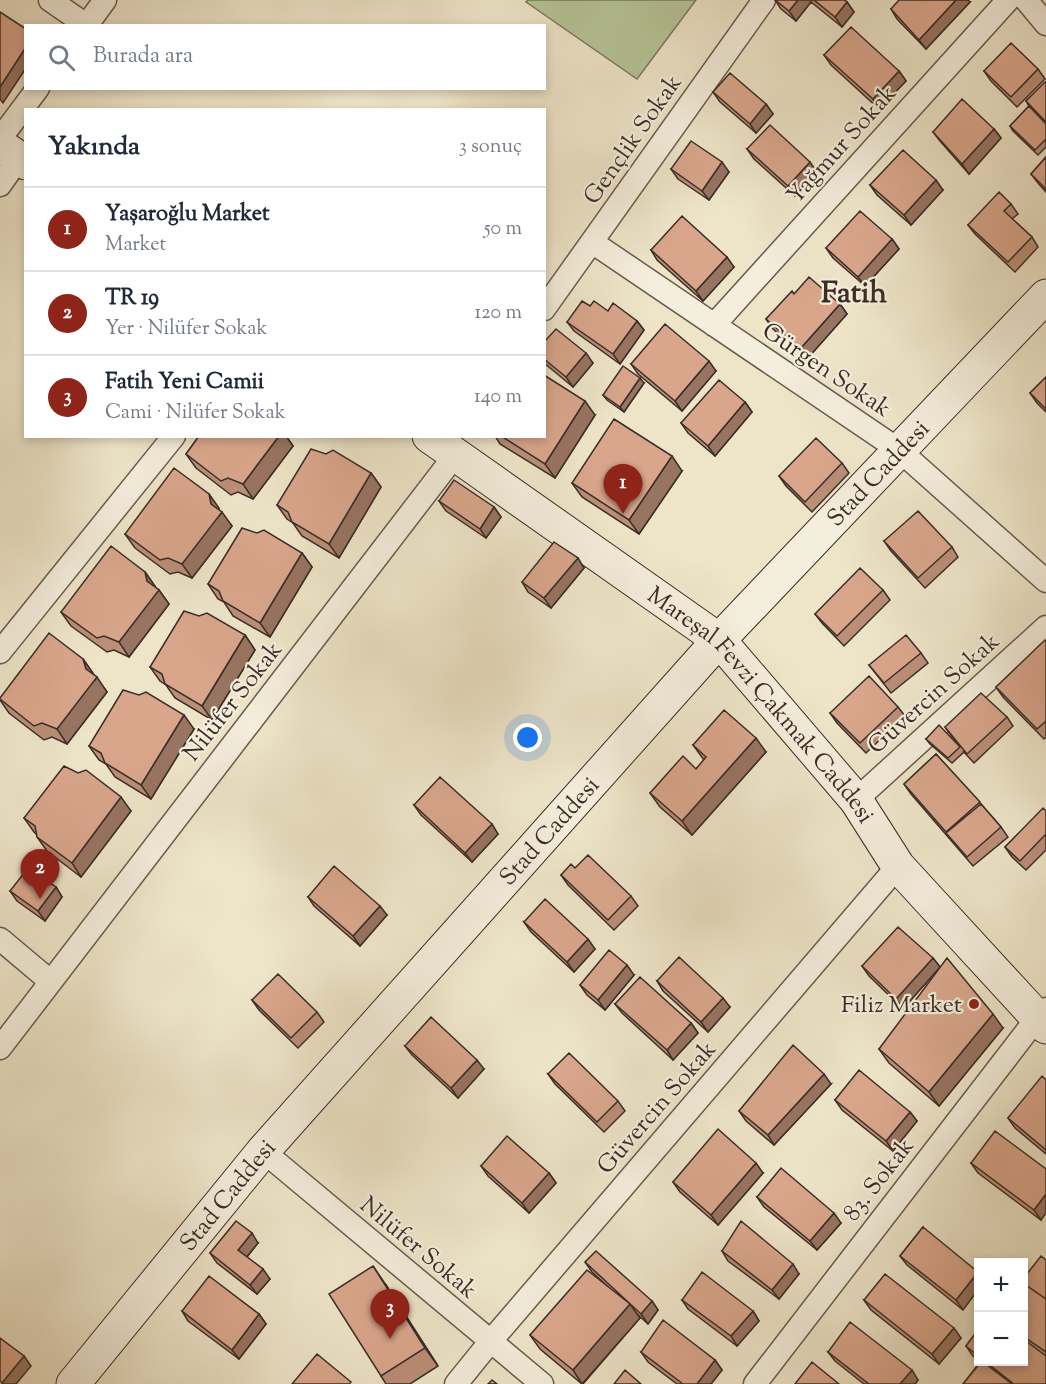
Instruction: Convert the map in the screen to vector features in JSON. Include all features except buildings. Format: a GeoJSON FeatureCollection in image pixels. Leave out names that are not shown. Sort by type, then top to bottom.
{"type":"FeatureCollection","features":[{"type":"Feature","properties":{"kind":"street"},"geometry":{"type":"LineString","coordinates":[[50,0],[85,24]]}},
{"type":"Feature","properties":{"kind":"street"},"geometry":{"type":"LineString","coordinates":[[87,24],[105,0]]}},
{"type":"Feature","properties":{"kind":"street","name":"Gençlik Sokak"},"geometry":{"type":"LineString","coordinates":[[546,306],[764,0]]}},
{"type":"Feature","properties":{"kind":"street","name":"Yağmur Sokak"},"geometry":{"type":"LineString","coordinates":[[714,324],[1008,0]]}},
{"type":"Feature","properties":{"kind":"street"},"geometry":{"type":"LineString","coordinates":[[1026,0],[1046,24]]}},
{"type":"Feature","properties":{"kind":"street"},"geometry":{"type":"LineString","coordinates":[[29,108],[37,90]]}},
{"type":"Feature","properties":{"kind":"street"},"geometry":{"type":"LineString","coordinates":[[0,185],[24,121]]}},
{"type":"Feature","properties":{"kind":"street","name":"Gürgen Sokak"},"geometry":{"type":"LineString","coordinates":[[592,242],[899,450],[1046,581]]}},
{"type":"Feature","properties":{"kind":"street","name":"Stad Caddesi"},"geometry":{"type":"LineString","coordinates":[[73,1384],[263,1151],[719,640],[1046,296]]}},
{"type":"Feature","properties":{"kind":"street"},"geometry":{"type":"LineString","coordinates":[[0,652],[172,438]]}},
{"type":"Feature","properties":{"kind":"street","name":"Mareşal Fevzi Çakmak Caddesi"},"geometry":{"type":"LineString","coordinates":[[446,444],[719,640],[856,800],[898,866],[1043,1018]]}},
{"type":"Feature","properties":{"kind":"street","name":"Nilüfer Sokak"},"geometry":{"type":"LineString","coordinates":[[0,1048],[446,444]]}},
{"type":"Feature","properties":{"kind":"street","name":"Güvercin Sokak"},"geometry":{"type":"LineString","coordinates":[[856,800],[1046,627]]}},
{"type":"Feature","properties":{"kind":"street","name":"Güvercin Sokak"},"geometry":{"type":"LineString","coordinates":[[456,1384],[490,1341],[898,866]]}},
{"type":"Feature","properties":{"kind":"street"},"geometry":{"type":"LineString","coordinates":[[0,939],[50,981]]}},
{"type":"Feature","properties":{"kind":"street","name":"83. Sokak"},"geometry":{"type":"LineString","coordinates":[[755,1384],[1043,1018]]}},
{"type":"Feature","properties":{"kind":"street","name":"Nilüfer Sokak"},"geometry":{"type":"LineString","coordinates":[[263,1151],[542,1384]]}},
{"type":"Feature","properties":{"kind":"green space"},"geometry":{"type":"Polygon","coordinates":[[[528,0],[696,0],[637,79],[526,2],[528,0]]]}},
{"type":"Feature","properties":{"kind":"place","name":"Yaşaroğlu Market"},"geometry":{"type":"Point","coordinates":[623,514]}},
{"type":"Feature","properties":{"kind":"place","name":"TR 19"},"geometry":{"type":"Point","coordinates":[40,899]}},
{"type":"Feature","properties":{"kind":"place","name":"Filiz Market"},"geometry":{"type":"Point","coordinates":[974,1004]}},
{"type":"Feature","properties":{"kind":"place","name":"Fatih Yeni Camii"},"geometry":{"type":"Point","coordinates":[390,1339]}},
{"type":"Feature","properties":{"kind":"district","name":"Fatih"},"geometry":{"type":"Point","coordinates":[854,292]}}]}
